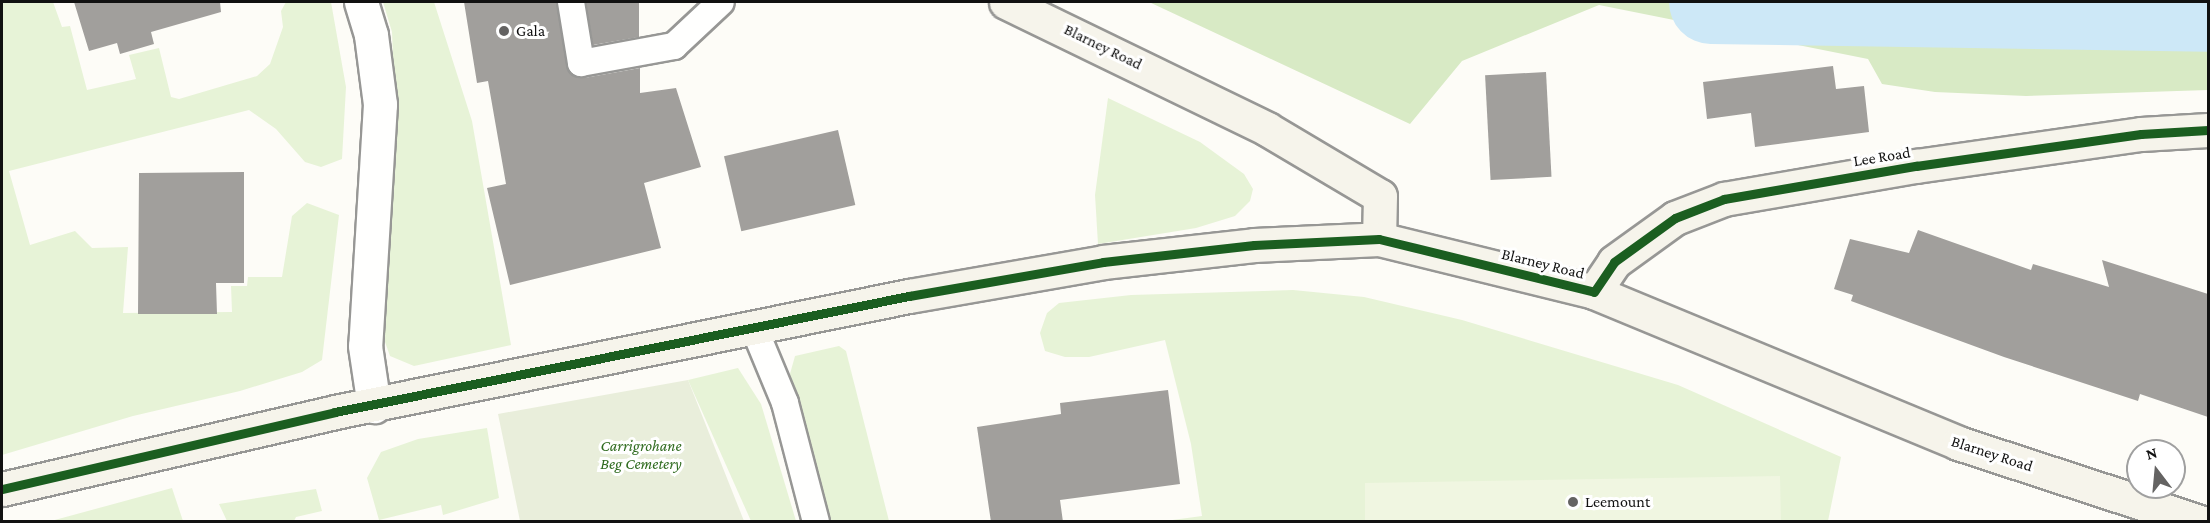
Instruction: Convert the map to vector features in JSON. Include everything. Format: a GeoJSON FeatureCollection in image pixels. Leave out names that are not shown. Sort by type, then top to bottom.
{"type":"FeatureCollection","features":[{"type":"Feature","properties":{"kind":"main road","name":"Blarney Road"},"geometry":{"type":"LineString","coordinates":[[1006,2],[1267,129],[1380,196],[1378,239]]}},
{"type":"Feature","properties":{"kind":"main road","name":"Lee Road"},"geometry":{"type":"LineString","coordinates":[[1594,292],[1614,262],[1675,218],[1724,199],[1928,165],[2141,135],[2208,130]]}},
{"type":"Feature","properties":{"kind":"main road","name":"Blarney Road"},"geometry":{"type":"LineString","coordinates":[[2,489],[94,465],[374,406],[754,328],[1103,262],[1254,245],[1378,239],[1594,292],[1958,443],[2200,522]]}},
{"type":"Feature","properties":{"kind":"street"},"geometry":{"type":"LineString","coordinates":[[361,2],[371,34],[380,104],[365,346],[374,406]]}},
{"type":"Feature","properties":{"kind":"lane"},"geometry":{"type":"LineString","coordinates":[[571,2],[581,63],[674,46],[721,2]]}},
{"type":"Feature","properties":{"kind":"lane"},"geometry":{"type":"LineString","coordinates":[[754,328],[785,403],[816,522]]}},
{"type":"Feature","properties":{"kind":"green space"},"geometry":{"type":"Polygon","coordinates":[[[2,2],[53,2],[62,27],[70,26],[87,90],[136,79],[129,55],[159,48],[171,97],[179,99],[257,76],[270,64],[283,27],[281,11],[286,2],[331,2],[346,87],[342,159],[321,167],[305,162],[276,129],[249,110],[9,171],[30,245],[75,231],[92,248],[128,247],[123,313],[232,312],[231,286],[247,286],[248,277],[282,277],[292,216],[307,203],[339,215],[322,360],[302,372],[240,391],[133,416],[2,455],[2,2]]]}},
{"type":"Feature","properties":{"kind":"green space"},"geometry":{"type":"Polygon","coordinates":[[[383,2],[434,2],[472,121],[511,345],[414,366],[390,356],[380,328],[396,133],[392,32],[383,2]]]}},
{"type":"Feature","properties":{"kind":"green space"},"geometry":{"type":"Polygon","coordinates":[[[1149,2],[1688,2],[1716,11],[2172,42],[2208,49],[2208,90],[2026,96],[1935,92],[1882,84],[1868,59],[1599,5],[1462,61],[1410,124],[1149,2]]]}},
{"type":"Feature","properties":{"kind":"green space"},"geometry":{"type":"Polygon","coordinates":[[[1108,98],[1200,142],[1244,174],[1253,189],[1250,201],[1235,216],[1196,228],[1098,244],[1095,195],[1108,98]]]}},
{"type":"Feature","properties":{"kind":"green space"},"geometry":{"type":"Polygon","coordinates":[[[1293,290],[1364,297],[1462,320],[1678,385],[1841,457],[1828,521],[1165,521],[1202,516],[1191,444],[1165,340],[1089,357],[1065,357],[1045,351],[1040,333],[1047,313],[1059,303],[1131,295],[1293,290]]]}},
{"type":"Feature","properties":{"kind":"green space"},"geometry":{"type":"Polygon","coordinates":[[[839,346],[846,351],[889,521],[828,521],[788,381],[795,356],[839,346]]]}},
{"type":"Feature","properties":{"kind":"green space"},"geometry":{"type":"Polygon","coordinates":[[[738,368],[761,404],[796,521],[751,521],[688,380],[738,368]]]}},
{"type":"Feature","properties":{"kind":"green space","name":"Carrigrohane Beg Cemetery"},"geometry":{"type":"Polygon","coordinates":[[[688,380],[744,521],[520,521],[498,414],[688,380]]]}},
{"type":"Feature","properties":{"kind":"green space"},"geometry":{"type":"Polygon","coordinates":[[[487,428],[499,498],[443,515],[441,505],[379,520],[367,478],[381,452],[418,439],[487,428]]]}},
{"type":"Feature","properties":{"kind":"green space","name":"Leemount"},"geometry":{"type":"Polygon","coordinates":[[[1780,476],[1781,521],[1365,521],[1365,483],[1780,476]]]}},
{"type":"Feature","properties":{"kind":"green space"},"geometry":{"type":"Polygon","coordinates":[[[172,488],[183,521],[51,521],[121,502],[172,488]]]}},
{"type":"Feature","properties":{"kind":"green space"},"geometry":{"type":"Polygon","coordinates":[[[316,489],[322,511],[296,517],[294,521],[227,521],[219,504],[316,489]]]}},
{"type":"Feature","properties":{"kind":"building"},"geometry":{"type":"Polygon","coordinates":[[[74,2],[220,2],[221,12],[151,32],[154,44],[120,54],[117,43],[89,51],[74,2]]]}},
{"type":"Feature","properties":{"kind":"building"},"geometry":{"type":"Polygon","coordinates":[[[464,2],[556,2],[570,73],[584,78],[640,68],[640,93],[676,88],[701,167],[644,183],[661,248],[510,285],[487,188],[506,184],[488,81],[477,83],[464,2]]]}},
{"type":"Feature","properties":{"kind":"building"},"geometry":{"type":"Polygon","coordinates":[[[586,2],[639,2],[639,37],[593,45],[586,2]]]}},
{"type":"Feature","properties":{"kind":"building"},"geometry":{"type":"Polygon","coordinates":[[[1833,66],[1836,89],[1864,86],[1869,132],[1755,147],[1751,113],[1707,119],[1703,82],[1833,66]]]}},
{"type":"Feature","properties":{"kind":"building"},"geometry":{"type":"Polygon","coordinates":[[[1546,72],[1551,177],[1491,180],[1485,75],[1546,72]]]}},
{"type":"Feature","properties":{"kind":"building"},"geometry":{"type":"Polygon","coordinates":[[[838,130],[855,205],[741,231],[724,156],[838,130]]]}},
{"type":"Feature","properties":{"kind":"building"},"geometry":{"type":"Polygon","coordinates":[[[244,172],[244,283],[216,283],[217,314],[138,314],[139,173],[244,172]]]}},
{"type":"Feature","properties":{"kind":"building"},"geometry":{"type":"Polygon","coordinates":[[[1918,230],[2031,270],[2033,264],[2109,287],[2102,260],[2208,294],[2208,417],[2140,394],[2138,401],[2004,357],[1851,301],[1853,295],[1834,289],[1850,239],[1909,253],[1918,230]]]}},
{"type":"Feature","properties":{"kind":"building"},"geometry":{"type":"Polygon","coordinates":[[[1168,390],[1180,484],[1060,500],[1063,522],[991,522],[977,427],[1061,414],[1060,403],[1168,390]]]}},
{"type":"Feature","properties":{"kind":"waterway"},"geometry":{"type":"LineString","coordinates":[[1711,2],[2208,10]]}},
{"type":"Feature","properties":{"kind":"cycle path"},"geometry":{"type":"LineString","coordinates":[[2,489],[335,412],[909,296],[1103,262],[1254,245],[1379,239],[1594,292],[1614,262],[1675,218],[1724,199],[1916,166],[2141,134],[2208,130]]}},
{"type":"Feature","properties":{"kind":"place","name":"Gala"},"geometry":{"type":"Point","coordinates":[504,31]}},
{"type":"Feature","properties":{"kind":"place","name":"Leemount"},"geometry":{"type":"Point","coordinates":[1573,502]}}]}
